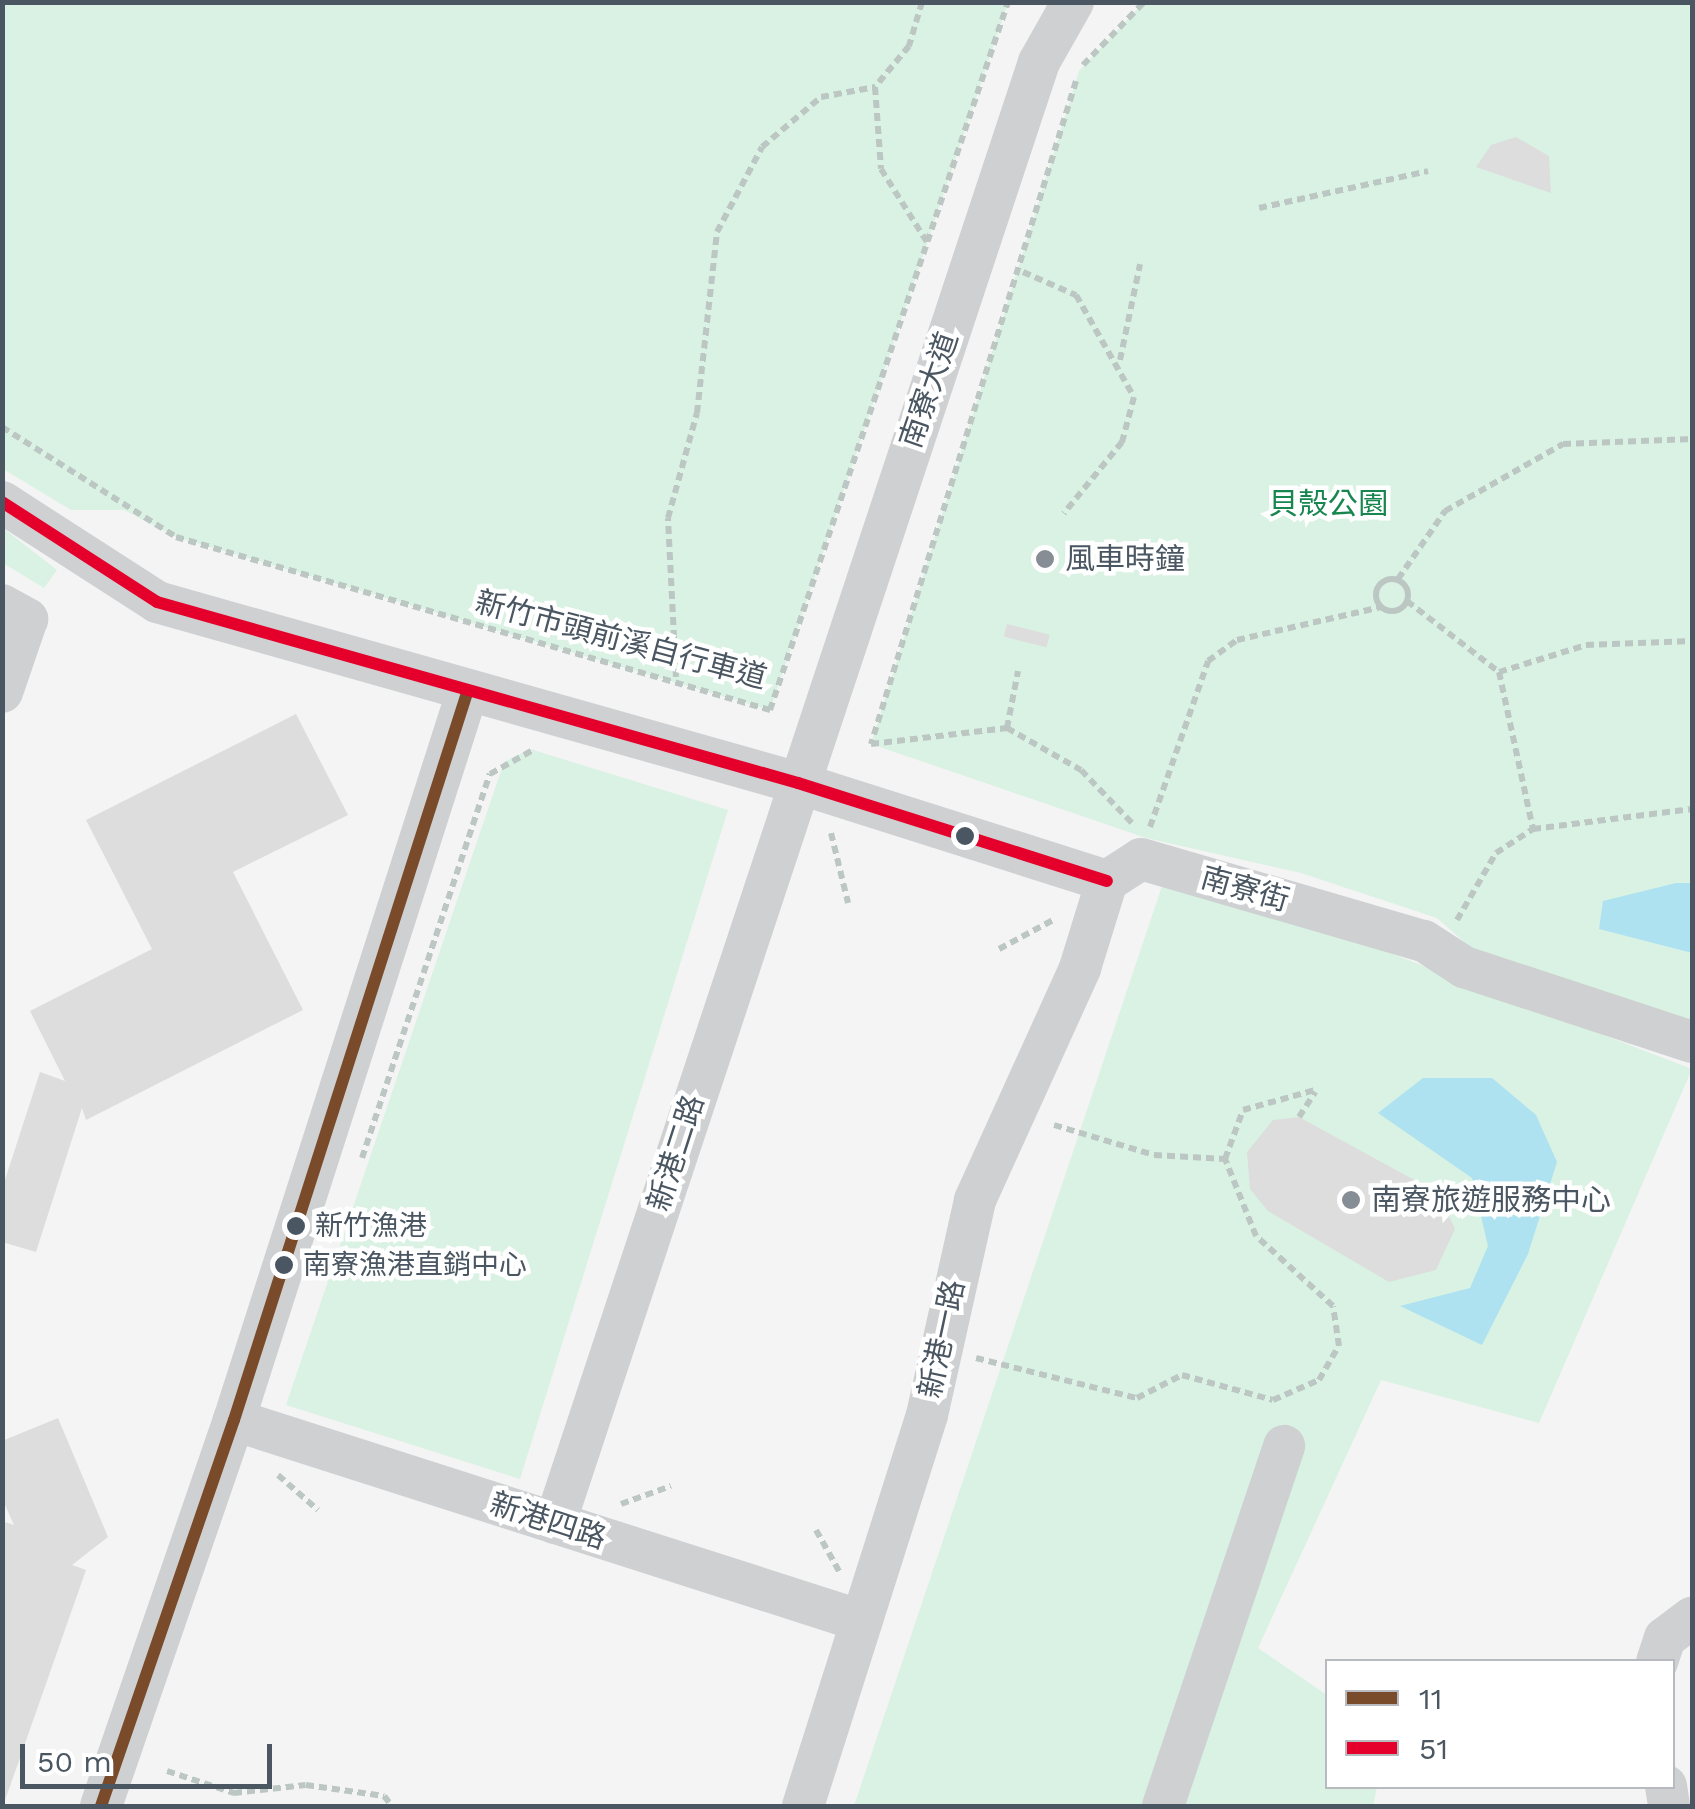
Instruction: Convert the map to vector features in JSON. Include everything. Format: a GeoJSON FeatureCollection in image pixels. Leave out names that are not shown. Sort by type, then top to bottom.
{"type":"FeatureCollection","features":[{"type":"Feature","properties":{"kind":"street","name":"南寮大道"},"geometry":{"type":"LineString","coordinates":[[798,784],[1039,62],[1073,2]]}},
{"type":"Feature","properties":{"kind":"street"},"geometry":{"type":"LineString","coordinates":[[2,502],[157,602],[798,784],[1107,882]]}},
{"type":"Feature","properties":{"kind":"street"},"geometry":{"type":"LineString","coordinates":[[2,605],[27,619],[2,692]]}},
{"type":"Feature","properties":{"kind":"street"},"geometry":{"type":"LineString","coordinates":[[100,1806],[234,1420],[467,692]]}},
{"type":"Feature","properties":{"kind":"street","name":"新港二路"},"geometry":{"type":"LineString","coordinates":[[555,1522],[798,784]]}},
{"type":"Feature","properties":{"kind":"street","name":"南寮街"},"geometry":{"type":"LineString","coordinates":[[1107,882],[1141,859],[1424,942],[1464,967],[1692,1042]]}},
{"type":"Feature","properties":{"kind":"street","name":"新港一路"},"geometry":{"type":"LineString","coordinates":[[803,1806],[854,1602],[927,1415],[937,1345],[974,1200],[1080,968],[1107,882]]}},
{"type":"Feature","properties":{"kind":"street","name":"新港四路"},"geometry":{"type":"LineString","coordinates":[[234,1420],[555,1522],[854,1602]]}},
{"type":"Feature","properties":{"kind":"street"},"geometry":{"type":"LineString","coordinates":[[1163,1806],[1284,1446]]}},
{"type":"Feature","properties":{"kind":"street"},"geometry":{"type":"LineString","coordinates":[[1658,1659],[1665,1638],[1692,1618]]}},
{"type":"Feature","properties":{"kind":"path"},"geometry":{"type":"LineString","coordinates":[[676,678],[668,518],[697,413],[718,232],[762,147],[821,98],[876,87],[909,46],[922,2]]}},
{"type":"Feature","properties":{"kind":"path","name":"新竹市頭前溪自行車道"},"geometry":{"type":"LineString","coordinates":[[2,427],[176,537],[676,678],[770,710],[1008,2]]}},
{"type":"Feature","properties":{"kind":"path"},"geometry":{"type":"LineString","coordinates":[[1144,2],[1079,70],[1023,272],[871,744],[1007,728],[1081,770],[1146,838],[1208,661],[1238,640],[1381,607],[1396,610],[1407,601]]}},
{"type":"Feature","properties":{"kind":"path"},"geometry":{"type":"LineString","coordinates":[[876,87],[880,169],[928,242]]}},
{"type":"Feature","properties":{"kind":"path"},"geometry":{"type":"LineString","coordinates":[[1260,208],[1428,171]]}},
{"type":"Feature","properties":{"kind":"path"},"geometry":{"type":"LineString","coordinates":[[1120,360],[1140,264]]}},
{"type":"Feature","properties":{"kind":"path"},"geometry":{"type":"LineString","coordinates":[[1023,272],[1076,295],[1120,360],[1134,397],[1122,442],[1064,513]]}},
{"type":"Feature","properties":{"kind":"path"},"geometry":{"type":"LineString","coordinates":[[1381,607],[1378,587],[1398,580],[1444,511],[1563,444],[1692,439]]}},
{"type":"Feature","properties":{"kind":"path"},"geometry":{"type":"LineString","coordinates":[[1398,580],[1407,601],[1499,672],[1532,829]]}},
{"type":"Feature","properties":{"kind":"path"},"geometry":{"type":"LineString","coordinates":[[1499,672],[1586,645],[1692,641]]}},
{"type":"Feature","properties":{"kind":"path"},"geometry":{"type":"LineString","coordinates":[[1007,728],[1018,671]]}},
{"type":"Feature","properties":{"kind":"path"},"geometry":{"type":"LineString","coordinates":[[358,1168],[490,774],[530,749],[553,748]]}},
{"type":"Feature","properties":{"kind":"path"},"geometry":{"type":"LineString","coordinates":[[1455,924],[1496,853],[1532,829],[1692,808]]}},
{"type":"Feature","properties":{"kind":"path"},"geometry":{"type":"LineString","coordinates":[[831,833],[848,903]]}},
{"type":"Feature","properties":{"kind":"path"},"geometry":{"type":"LineString","coordinates":[[999,949],[1064,914]]}},
{"type":"Feature","properties":{"kind":"path"},"geometry":{"type":"LineString","coordinates":[[937,1345],[1137,1398],[1182,1374],[1273,1400],[1319,1380],[1339,1346],[1333,1306],[1256,1236],[1225,1160],[1242,1110],[1315,1090],[1299,1117]]}},
{"type":"Feature","properties":{"kind":"path"},"geometry":{"type":"LineString","coordinates":[[1054,1125],[1154,1156],[1225,1160]]}},
{"type":"Feature","properties":{"kind":"path"},"geometry":{"type":"LineString","coordinates":[[270,1468],[318,1510]]}},
{"type":"Feature","properties":{"kind":"path"},"geometry":{"type":"LineString","coordinates":[[609,1508],[672,1486]]}},
{"type":"Feature","properties":{"kind":"path"},"geometry":{"type":"LineString","coordinates":[[816,1530],[854,1602]]}},
{"type":"Feature","properties":{"kind":"path"},"geometry":{"type":"LineString","coordinates":[[167,1772],[234,1793],[306,1786],[384,1796],[392,1806]]}},
{"type":"Feature","properties":{"kind":"green space","name":"貝殼公園"},"geometry":{"type":"Polygon","coordinates":[[[1144,2],[1692,3],[1692,883],[1676,883],[1599,928],[1692,953],[1692,1026],[1497,971],[1437,918],[1301,873],[1146,838],[871,744],[1079,71],[1144,2]]]}},
{"type":"Feature","properties":{"kind":"green space"},"geometry":{"type":"Polygon","coordinates":[[[2,3],[1008,3],[770,710],[176,537],[124,510],[71,510],[3,469],[2,3]]]}},
{"type":"Feature","properties":{"kind":"green space"},"geometry":{"type":"Polygon","coordinates":[[[3,528],[57,570],[44,588],[3,563],[3,528]]]}},
{"type":"Feature","properties":{"kind":"green space"},"geometry":{"type":"Polygon","coordinates":[[[530,749],[728,810],[520,1479],[286,1405],[504,762],[530,749]]]}},
{"type":"Feature","properties":{"kind":"green space"},"geometry":{"type":"Polygon","coordinates":[[[1163,883],[1351,938],[1692,1069],[1539,1423],[1381,1380],[1258,1648],[1325,1694],[1325,1789],[1377,1789],[1373,1806],[854,1806],[1163,883]]]}},
{"type":"Feature","properties":{"kind":"water"},"geometry":{"type":"Polygon","coordinates":[[[1676,883],[1692,883],[1692,953],[1599,929],[1603,901],[1676,883]]]}},
{"type":"Feature","properties":{"kind":"water"},"geometry":{"type":"Polygon","coordinates":[[[1423,1078],[1492,1078],[1536,1115],[1557,1162],[1528,1254],[1482,1345],[1400,1306],[1470,1288],[1488,1246],[1472,1178],[1378,1113],[1423,1078]]]}},
{"type":"Feature","properties":{"kind":"building"},"geometry":{"type":"Polygon","coordinates":[[[1516,137],[1549,156],[1551,193],[1476,167],[1491,145],[1516,137]]]}},
{"type":"Feature","properties":{"kind":"building"},"geometry":{"type":"Polygon","coordinates":[[[1007,624],[1050,635],[1047,647],[1004,637],[1007,624]]]}},
{"type":"Feature","properties":{"kind":"building"},"geometry":{"type":"Polygon","coordinates":[[[296,714],[348,815],[233,872],[303,1010],[86,1120],[82,1108],[36,1252],[2,1242],[2,1189],[40,1072],[65,1081],[30,1011],[152,949],[86,820],[296,714]]]}},
{"type":"Feature","properties":{"kind":"building","name":"南寮旅遊服務中心"},"geometry":{"type":"Polygon","coordinates":[[[1299,1117],[1438,1193],[1455,1229],[1436,1270],[1389,1282],[1268,1211],[1250,1189],[1247,1152],[1273,1120],[1299,1117]]]}},
{"type":"Feature","properties":{"kind":"building"},"geometry":{"type":"Polygon","coordinates":[[[58,1418],[108,1537],[72,1565],[86,1570],[3,1806],[2,1521],[14,1525],[2,1498],[2,1441],[58,1418]]]}},
{"type":"Feature","properties":{"kind":"transit line","name":"51"},"geometry":{"type":"LineString","coordinates":[[2,502],[157,602],[798,783],[1107,881]]}},
{"type":"Feature","properties":{"kind":"transit line","name":"11"},"geometry":{"type":"LineString","coordinates":[[101,1806],[234,1420],[467,693]]}},
{"type":"Feature","properties":{"kind":"place","name":"風車時鐘"},"geometry":{"type":"Point","coordinates":[1045,559]}},
{"type":"Feature","properties":{"kind":"place","name":"南寮旅遊服務中心"},"geometry":{"type":"Point","coordinates":[1351,1200]}},
{"type":"Feature","properties":{"kind":"place","name":"新竹漁港"},"geometry":{"type":"Point","coordinates":[296,1226]}},
{"type":"Feature","properties":{"kind":"place","name":"南寮漁港直銷中心"},"geometry":{"type":"Point","coordinates":[284,1265]}}]}
